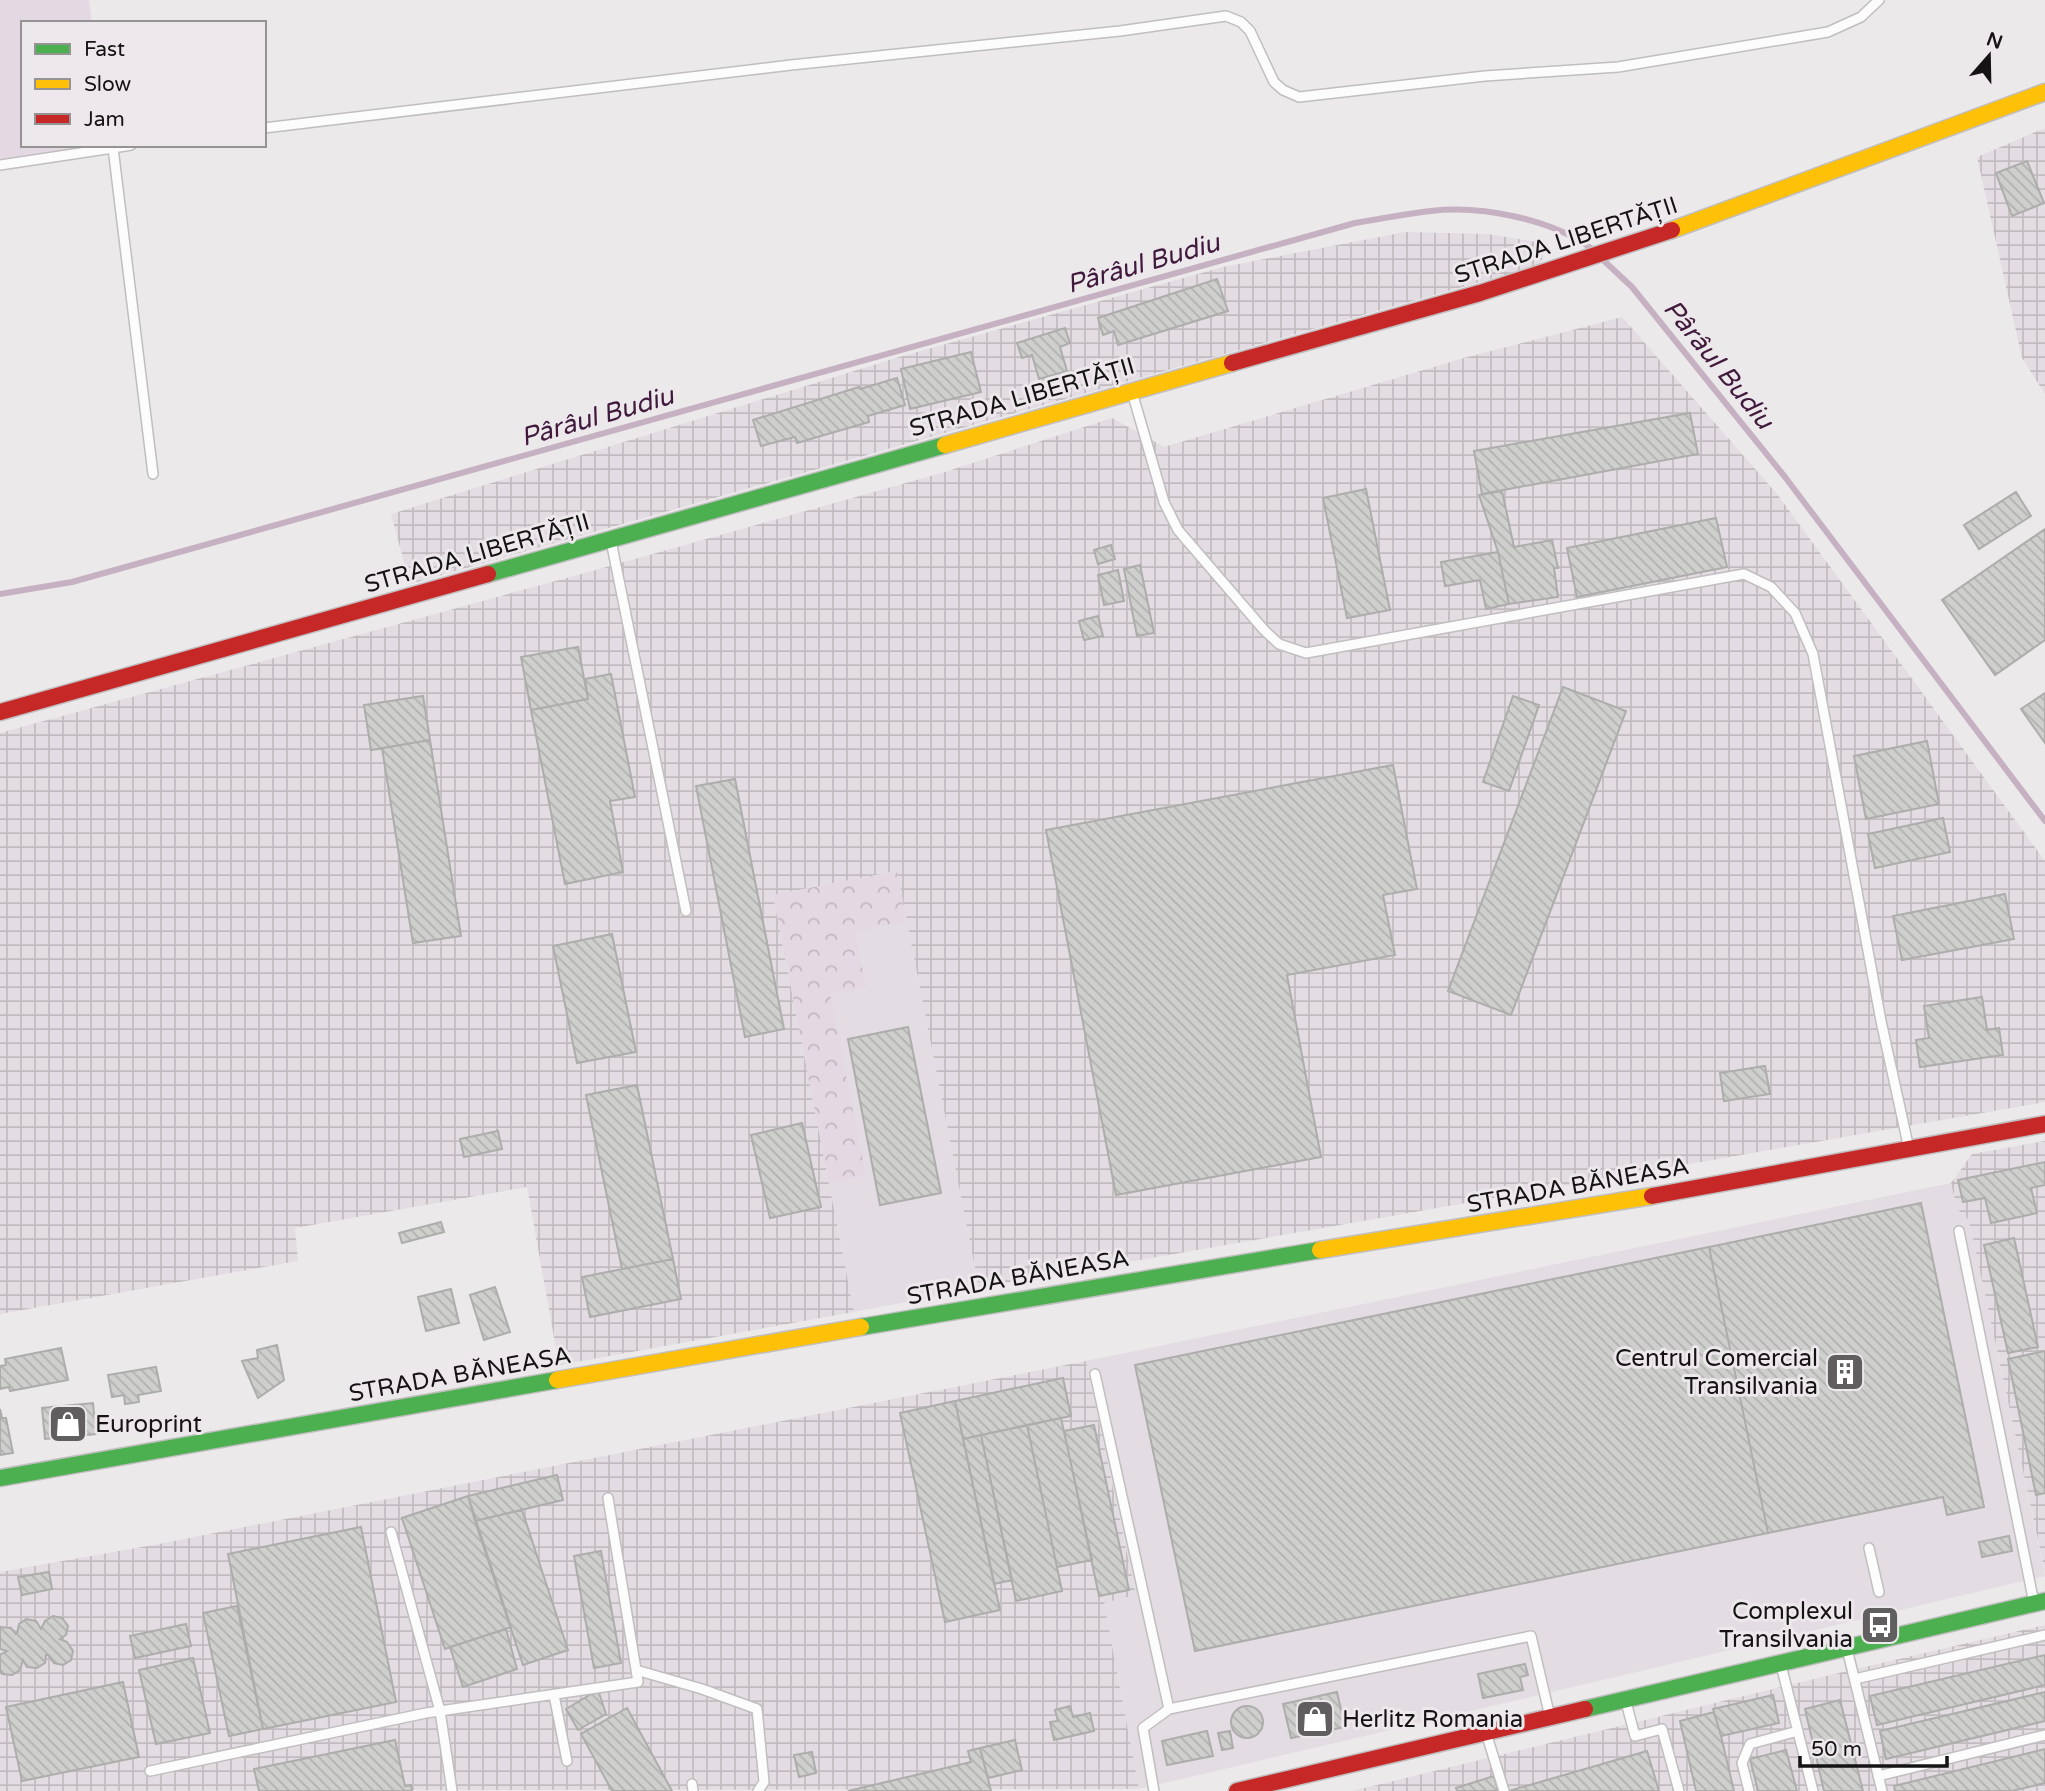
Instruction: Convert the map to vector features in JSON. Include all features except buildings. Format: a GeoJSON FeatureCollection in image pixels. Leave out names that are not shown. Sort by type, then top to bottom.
{"type":"FeatureCollection","features":[{"type":"Feature","properties":{"kind":"street","name":"STRADA LIBERTĂȚII"},"geometry":{"type":"LineString","coordinates":[[0,712],[1551,271],[1643,241],[2045,92]]}},
{"type":"Feature","properties":{"kind":"street","name":"STRADA BĂNEASA"},"geometry":{"type":"LineString","coordinates":[[0,1478],[941,1313],[1484,1225],[2045,1124]]}},
{"type":"Feature","properties":{"kind":"street"},"geometry":{"type":"LineString","coordinates":[[1237,1791],[2042,1603]]}},
{"type":"Feature","properties":{"kind":"lane"},"geometry":{"type":"LineString","coordinates":[[266,128],[791,65],[1120,31],[1226,16],[1236,19],[1250,31],[1274,82],[1283,90],[1299,97],[1326,96],[1485,76],[1618,67],[1828,32],[1861,16],[1879,0]]}},
{"type":"Feature","properties":{"kind":"lane"},"geometry":{"type":"LineString","coordinates":[[0,165],[119,147]]}},
{"type":"Feature","properties":{"kind":"lane"},"geometry":{"type":"LineString","coordinates":[[113,148],[153,474]]}},
{"type":"Feature","properties":{"kind":"lane"},"geometry":{"type":"LineString","coordinates":[[1131,390],[1164,502],[1178,530],[1264,630],[1279,644],[1306,653],[1744,574],[1771,587],[1795,613],[1813,654],[1881,1021],[1910,1150]]}},
{"type":"Feature","properties":{"kind":"lane"},"geometry":{"type":"LineString","coordinates":[[611,539],[686,911]]}},
{"type":"Feature","properties":{"kind":"lane"},"geometry":{"type":"LineString","coordinates":[[1959,1231],[2042,1603]]}},
{"type":"Feature","properties":{"kind":"lane"},"geometry":{"type":"LineString","coordinates":[[1095,1374],[1169,1709]]}},
{"type":"Feature","properties":{"kind":"lane"},"geometry":{"type":"LineString","coordinates":[[150,1771],[440,1711],[638,1682],[608,1498]]}},
{"type":"Feature","properties":{"kind":"lane"},"geometry":{"type":"LineString","coordinates":[[391,1532],[440,1711],[452,1791]]}},
{"type":"Feature","properties":{"kind":"lane"},"geometry":{"type":"LineString","coordinates":[[1869,1549],[1879,1592]]}},
{"type":"Feature","properties":{"kind":"lane"},"geometry":{"type":"LineString","coordinates":[[1855,1679],[2045,1634]]}},
{"type":"Feature","properties":{"kind":"lane"},"geometry":{"type":"LineString","coordinates":[[1154,1791],[1143,1728],[1169,1709],[1531,1636],[1550,1719]]}},
{"type":"Feature","properties":{"kind":"lane"},"geometry":{"type":"LineString","coordinates":[[1846,1647],[1882,1791]]}},
{"type":"Feature","properties":{"kind":"lane"},"geometry":{"type":"LineString","coordinates":[[1781,1663],[1813,1791]]}},
{"type":"Feature","properties":{"kind":"lane"},"geometry":{"type":"LineString","coordinates":[[636,1671],[702,1689],[757,1709],[764,1782],[758,1791]]}},
{"type":"Feature","properties":{"kind":"lane"},"geometry":{"type":"LineString","coordinates":[[554,1695],[567,1761]]}},
{"type":"Feature","properties":{"kind":"lane"},"geometry":{"type":"LineString","coordinates":[[1626,1700],[1635,1736],[1662,1729],[1679,1791]]}},
{"type":"Feature","properties":{"kind":"lane"},"geometry":{"type":"LineString","coordinates":[[1749,1791],[1742,1763],[1750,1744],[1798,1731]]}},
{"type":"Feature","properties":{"kind":"lane"},"geometry":{"type":"LineString","coordinates":[[1487,1734],[1504,1791]]}},
{"type":"Feature","properties":{"kind":"lane"},"geometry":{"type":"LineString","coordinates":[[1878,1776],[2045,1735]]}},
{"type":"Feature","properties":{"kind":"shaded area"},"geometry":{"type":"Polygon","coordinates":[[[2045,128],[2045,394],[2022,358],[1977,157],[2045,128]]]}},
{"type":"Feature","properties":{"kind":"shaded area"},"geometry":{"type":"Polygon","coordinates":[[[1405,232],[1488,234],[1548,244],[1540,265],[410,584],[391,514],[896,358],[1223,267],[1405,232]]]}},
{"type":"Feature","properties":{"kind":"shaded area"},"geometry":{"type":"Polygon","coordinates":[[[1622,317],[1777,494],[2045,861],[2045,1102],[979,1288],[897,871],[773,895],[854,1312],[559,1365],[527,1187],[295,1228],[298,1261],[0,1314],[0,733],[945,472],[1112,418],[1164,447],[1464,358],[1622,317]]]}},
{"type":"Feature","properties":{"kind":"shaded area"},"geometry":{"type":"Polygon","coordinates":[[[897,871],[979,1288],[854,1312],[773,895],[897,871]]]}},
{"type":"Feature","properties":{"kind":"shaded area"},"geometry":{"type":"Polygon","coordinates":[[[2045,1141],[2045,1573],[1969,1220],[1957,1209],[1951,1183],[1972,1154],[2045,1141]]]}},
{"type":"Feature","properties":{"kind":"shaded area"},"geometry":{"type":"Polygon","coordinates":[[[1951,1183],[1957,1209],[1969,1219],[2045,1576],[1139,1789],[1104,1603],[1136,1594],[1086,1361],[1951,1183]]]}},
{"type":"Feature","properties":{"kind":"shaded area"},"geometry":{"type":"Polygon","coordinates":[[[1086,1361],[1136,1595],[1104,1603],[1139,1789],[0,1791],[0,1572],[159,1544],[1086,1361]]]}},
{"type":"Feature","properties":{"kind":"shaded area"},"geometry":{"type":"Polygon","coordinates":[[[2045,1625],[2045,1791],[1352,1791],[1843,1672],[2045,1625]]]}},
{"type":"Feature","properties":{"kind":"green space"},"geometry":{"type":"Polygon","coordinates":[[[0,0],[89,0],[92,21],[21,21],[21,147],[96,147],[0,170],[0,0]]]}},
{"type":"Feature","properties":{"kind":"green space"},"geometry":{"type":"Polygon","coordinates":[[[897,871],[907,921],[855,931],[866,987],[830,994],[866,1176],[829,1183],[773,895],[897,871]]]}},
{"type":"Feature","properties":{"kind":"waterway","name":"Pârâul Budiu"},"geometry":{"type":"LineString","coordinates":[[0,594],[72,582],[1355,223],[1431,211],[1493,212],[1536,222],[1592,249]]}},
{"type":"Feature","properties":{"kind":"waterway","name":"Pârâul Budiu"},"geometry":{"type":"LineString","coordinates":[[1602,259],[1632,287],[1785,477],[2045,821]]}},
{"type":"Feature","properties":{"kind":"traffic: fast"},"geometry":{"type":"LineString","coordinates":[[488,574],[945,445]]}},
{"type":"Feature","properties":{"kind":"traffic: fast"},"geometry":{"type":"LineString","coordinates":[[861,1327],[1320,1250]]}},
{"type":"Feature","properties":{"kind":"traffic: fast"},"geometry":{"type":"LineString","coordinates":[[0,1478],[557,1380]]}},
{"type":"Feature","properties":{"kind":"traffic: fast"},"geometry":{"type":"LineString","coordinates":[[1585,1709],[2045,1601]]}},
{"type":"Feature","properties":{"kind":"traffic: slow"},"geometry":{"type":"LineString","coordinates":[[1672,230],[2045,92]]}},
{"type":"Feature","properties":{"kind":"traffic: slow"},"geometry":{"type":"LineString","coordinates":[[945,445],[1232,363]]}},
{"type":"Feature","properties":{"kind":"traffic: slow"},"geometry":{"type":"LineString","coordinates":[[1320,1250],[1652,1196]]}},
{"type":"Feature","properties":{"kind":"traffic: slow"},"geometry":{"type":"LineString","coordinates":[[557,1380],[861,1327]]}},
{"type":"Feature","properties":{"kind":"traffic: jam"},"geometry":{"type":"LineString","coordinates":[[1232,363],[1480,293],[1672,230]]}},
{"type":"Feature","properties":{"kind":"traffic: jam"},"geometry":{"type":"LineString","coordinates":[[0,712],[488,574]]}},
{"type":"Feature","properties":{"kind":"traffic: jam"},"geometry":{"type":"LineString","coordinates":[[1652,1196],[2045,1124]]}},
{"type":"Feature","properties":{"kind":"traffic: jam"},"geometry":{"type":"LineString","coordinates":[[1237,1791],[1585,1709]]}},
{"type":"Feature","properties":{"kind":"place","name":"Centrul Comercial Transilvania"},"geometry":{"type":"Point","coordinates":[1845,1372]}},
{"type":"Feature","properties":{"kind":"place","name":"Europrint"},"geometry":{"type":"Point","coordinates":[68,1424]}},
{"type":"Feature","properties":{"kind":"place","name":"Complexul Transilvania"},"geometry":{"type":"Point","coordinates":[1880,1625]}},
{"type":"Feature","properties":{"kind":"place","name":"Herlitz Romania"},"geometry":{"type":"Point","coordinates":[1315,1719]}}]}
